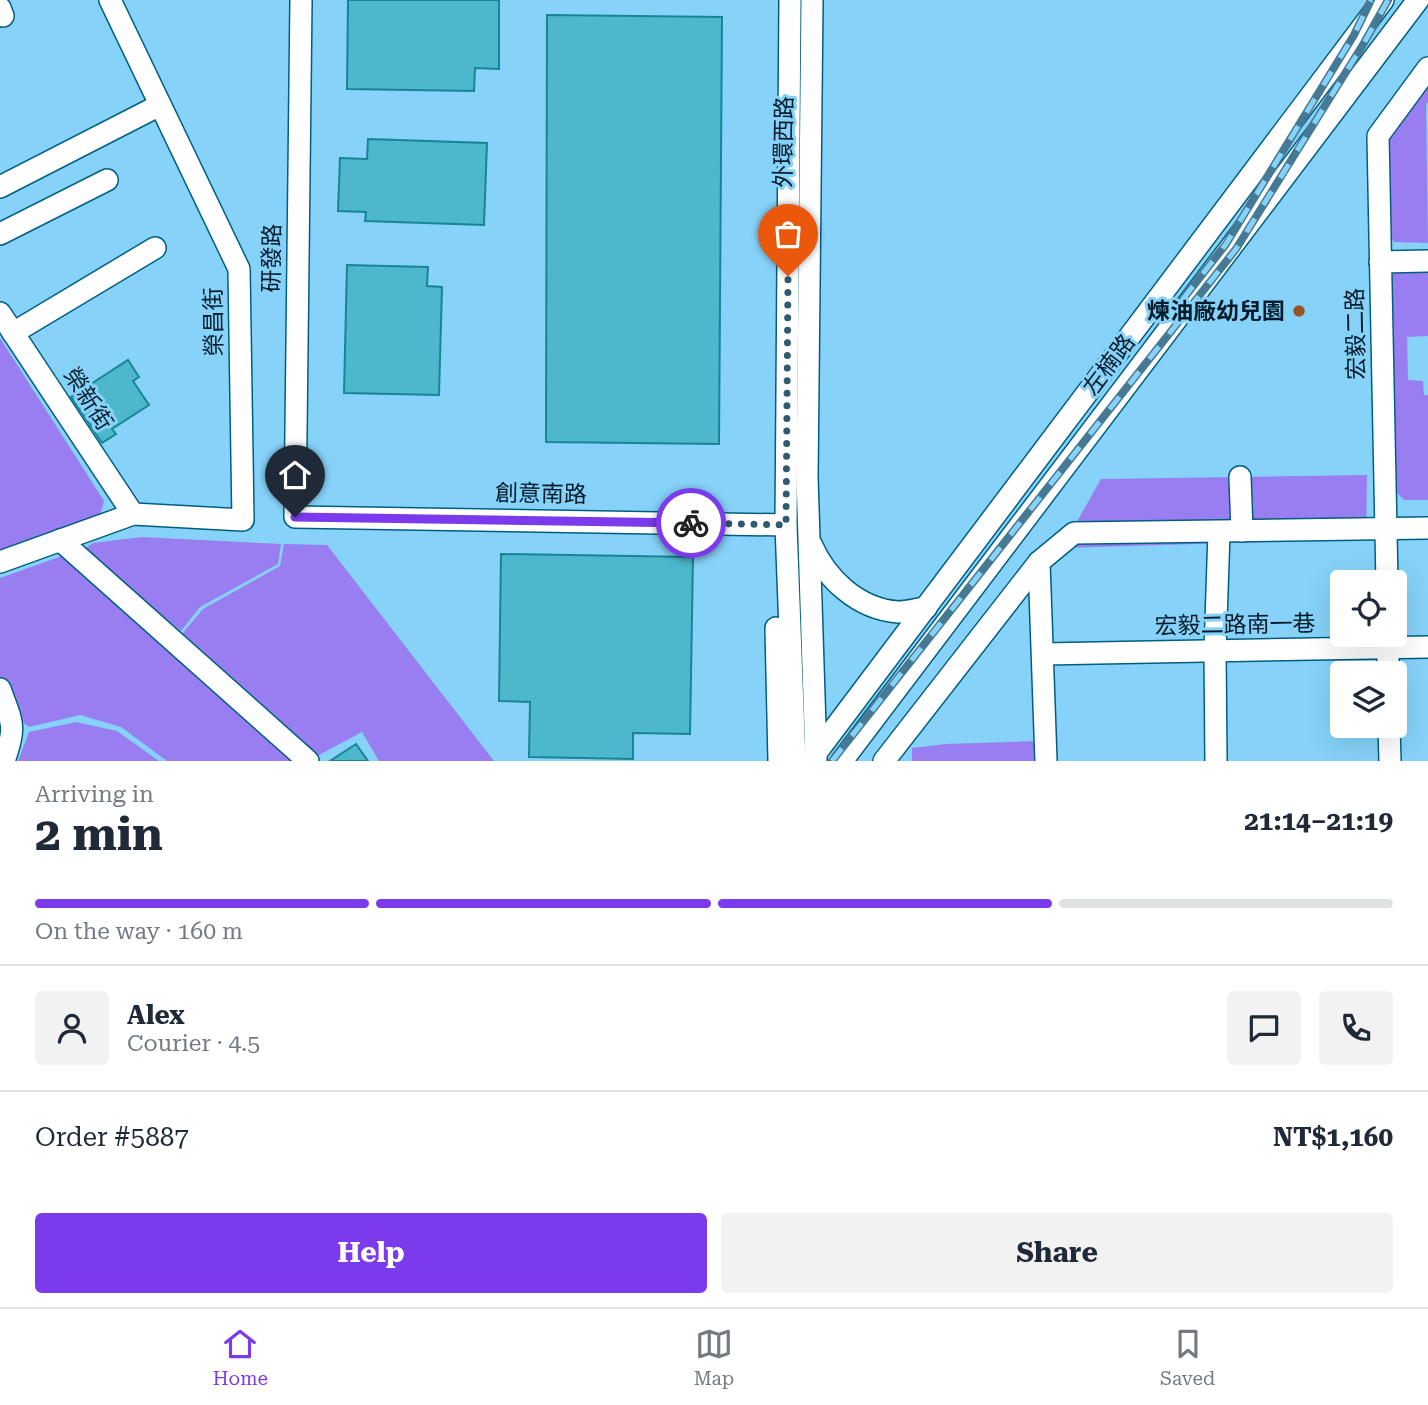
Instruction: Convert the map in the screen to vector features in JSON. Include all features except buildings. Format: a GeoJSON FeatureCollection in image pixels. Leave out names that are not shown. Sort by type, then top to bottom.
{"type":"FeatureCollection","features":[{"type":"Feature","properties":{"kind":"street","name":"榮昌街"},"geometry":{"type":"LineString","coordinates":[[110,0],[239,269],[243,520],[133,514]]}},
{"type":"Feature","properties":{"kind":"street","name":"研發路"},"geometry":{"type":"LineString","coordinates":[[295,517],[301,0]]}},
{"type":"Feature","properties":{"kind":"street","name":"外環西路"},"geometry":{"type":"LineString","coordinates":[[790,0],[786,525],[796,761]]}},
{"type":"Feature","properties":{"kind":"street","name":"外環西路"},"geometry":{"type":"LineString","coordinates":[[812,0],[808,537],[814,759]]}},
{"type":"Feature","properties":{"kind":"street","name":"左楠路"},"geometry":{"type":"LineString","coordinates":[[814,759],[1383,0]]}},
{"type":"Feature","properties":{"kind":"street","name":"左楠路"},"geometry":{"type":"LineString","coordinates":[[842,761],[1418,0]]}},
{"type":"Feature","properties":{"kind":"street","name":"宏毅二路"},"geometry":{"type":"LineString","coordinates":[[1387,570],[1378,136],[1428,68]]}},
{"type":"Feature","properties":{"kind":"street"},"geometry":{"type":"LineString","coordinates":[[0,187],[160,105]]}},
{"type":"Feature","properties":{"kind":"street"},"geometry":{"type":"LineString","coordinates":[[0,234],[107,180]]}},
{"type":"Feature","properties":{"kind":"street"},"geometry":{"type":"LineString","coordinates":[[13,334],[155,248]]}},
{"type":"Feature","properties":{"kind":"street"},"geometry":{"type":"LineString","coordinates":[[1380,262],[1428,261]]}},
{"type":"Feature","properties":{"kind":"street","name":"榮新街"},"geometry":{"type":"LineString","coordinates":[[0,313],[133,514]]}},
{"type":"Feature","properties":{"kind":"street"},"geometry":{"type":"LineString","coordinates":[[1240,477],[1241,531]]}},
{"type":"Feature","properties":{"kind":"street"},"geometry":{"type":"LineString","coordinates":[[0,562],[133,514]]}},
{"type":"Feature","properties":{"kind":"street","name":"創意南路"},"geometry":{"type":"LineString","coordinates":[[295,517],[786,525]]}},
{"type":"Feature","properties":{"kind":"street","name":"外環西路"},"geometry":{"type":"LineString","coordinates":[[779,761],[774,546],[786,525]]}},
{"type":"Feature","properties":{"kind":"street"},"geometry":{"type":"LineString","coordinates":[[884,761],[1039,562],[1074,533],[1428,528]]}},
{"type":"Feature","properties":{"kind":"street"},"geometry":{"type":"LineString","coordinates":[[1216,761],[1215,651],[1219,532]]}},
{"type":"Feature","properties":{"kind":"street","name":"外環西路"},"geometry":{"type":"LineString","coordinates":[[808,537],[818,560],[833,579],[845,591],[866,604],[900,612],[926,608]]}},
{"type":"Feature","properties":{"kind":"street"},"geometry":{"type":"LineString","coordinates":[[60,540],[308,761]]}},
{"type":"Feature","properties":{"kind":"street"},"geometry":{"type":"LineString","coordinates":[[1039,562],[1046,761]]}},
{"type":"Feature","properties":{"kind":"street","name":"宏毅二路南一巷"},"geometry":{"type":"LineString","coordinates":[[1407,644],[1428,647]]}},
{"type":"Feature","properties":{"kind":"street","name":"宏毅二路南一巷"},"geometry":{"type":"LineString","coordinates":[[1042,654],[1215,651],[1330,645]]}},
{"type":"Feature","properties":{"kind":"street"},"geometry":{"type":"LineString","coordinates":[[0,689],[12,724],[13,736],[4,761]]}},
{"type":"Feature","properties":{"kind":"street"},"geometry":{"type":"LineString","coordinates":[[1389,738],[1390,761]]}},
{"type":"Feature","properties":{"kind":"shaded area"},"geometry":{"type":"Polygon","coordinates":[[[1428,82],[1428,243],[1394,242],[1388,230],[1386,139],[1428,82]]]}},
{"type":"Feature","properties":{"kind":"shaded area"},"geometry":{"type":"Polygon","coordinates":[[[1394,271],[1428,271],[1428,336],[1407,337],[1408,380],[1423,381],[1424,395],[1428,395],[1428,500],[1404,500],[1396,492],[1386,281],[1394,271]]]}},
{"type":"Feature","properties":{"kind":"shaded area"},"geometry":{"type":"Polygon","coordinates":[[[0,338],[104,501],[99,518],[0,555],[0,338]]]}},
{"type":"Feature","properties":{"kind":"shaded area"},"geometry":{"type":"Polygon","coordinates":[[[1367,475],[1366,539],[1062,548],[1101,479],[1367,475]]]}},
{"type":"Feature","properties":{"kind":"shaded area"},"geometry":{"type":"Polygon","coordinates":[[[142,537],[281,544],[278,564],[200,607],[181,631],[85,553],[84,549],[93,543],[142,537]]]}},
{"type":"Feature","properties":{"kind":"shaded area"},"geometry":{"type":"Polygon","coordinates":[[[284,544],[327,545],[494,761],[379,761],[362,732],[317,756],[182,634],[203,609],[280,566],[284,544]]]}},
{"type":"Feature","properties":{"kind":"shaded area"},"geometry":{"type":"Polygon","coordinates":[[[62,556],[292,761],[167,761],[121,727],[80,715],[29,727],[14,716],[0,676],[0,578],[62,556]]]}},
{"type":"Feature","properties":{"kind":"shaded area"},"geometry":{"type":"Polygon","coordinates":[[[76,722],[117,731],[159,761],[18,761],[29,732],[76,722]]]}},
{"type":"Feature","properties":{"kind":"shaded area"},"geometry":{"type":"Polygon","coordinates":[[[1037,741],[1038,761],[912,761],[912,748],[1037,741]]]}},
{"type":"Feature","properties":{"kind":"railway"},"geometry":{"type":"LineString","coordinates":[[1183,299],[1226,244],[1354,35],[1371,0]]}},
{"type":"Feature","properties":{"kind":"railway"},"geometry":{"type":"LineString","coordinates":[[832,761],[1236,249],[1388,0]]}},
{"type":"Feature","properties":{"kind":"way so far"},"geometry":{"type":"LineString","coordinates":[[691,523],[786,525],[788,276]]}},
{"type":"Feature","properties":{"kind":"place","name":"煉油廠幼兒園"},"geometry":{"type":"Point","coordinates":[1299,311]}},
{"type":"Feature","properties":{"kind":"route"},"geometry":{"type":"LineString","coordinates":[[295,517],[691,523]]}}]}
